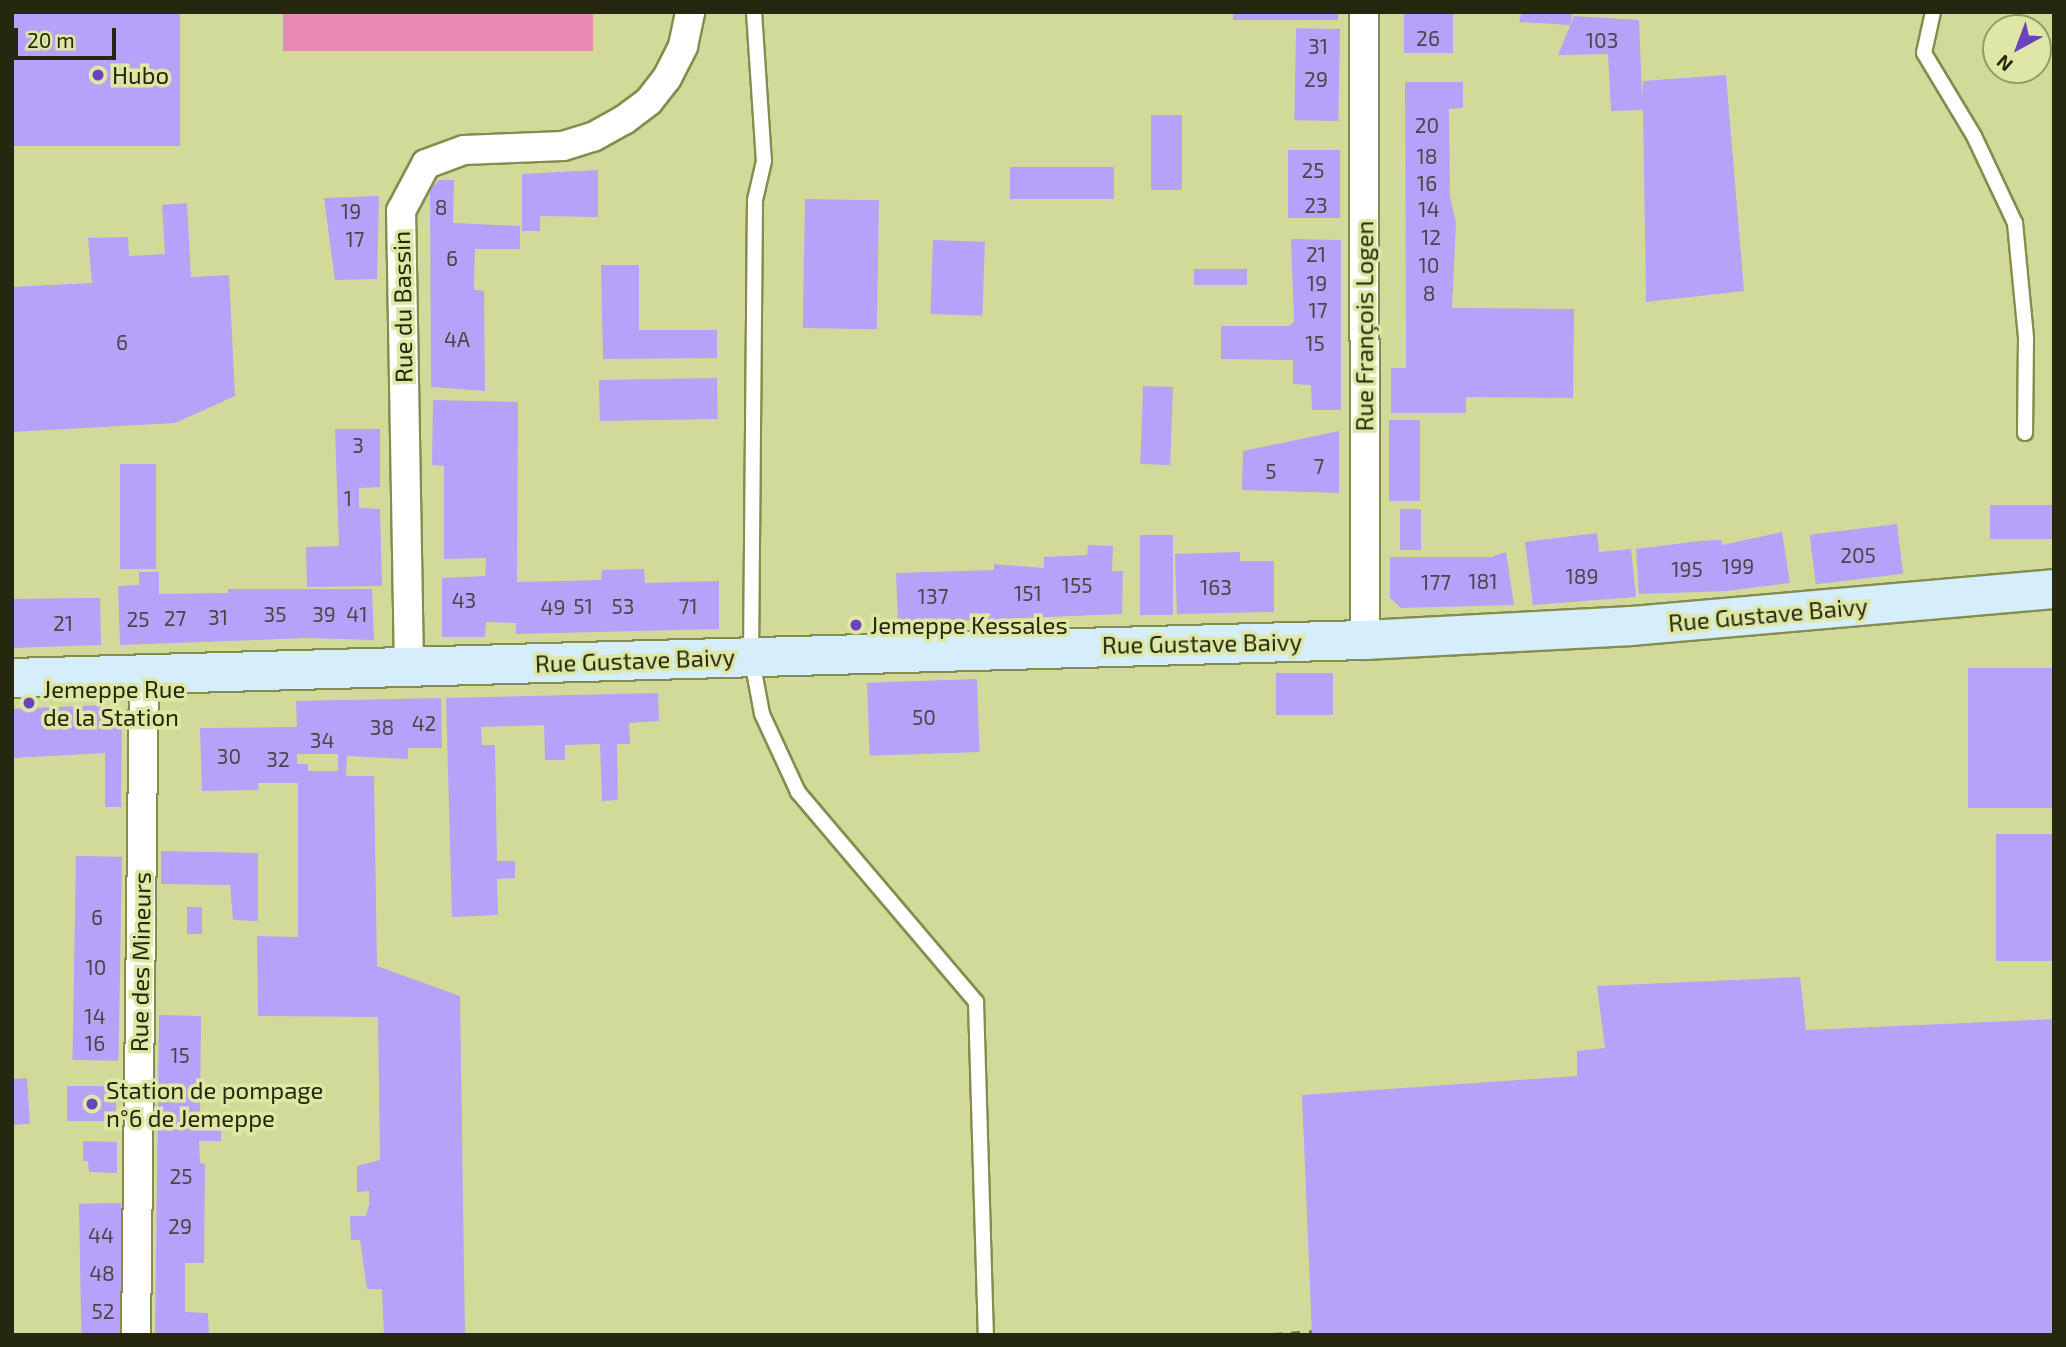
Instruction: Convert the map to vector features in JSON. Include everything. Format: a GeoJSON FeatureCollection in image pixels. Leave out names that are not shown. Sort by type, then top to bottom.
{"type":"FeatureCollection","features":[{"type":"Feature","properties":{"kind":"street","name":"Rue du Bassin"},"geometry":{"type":"LineString","coordinates":[[409,667],[401,211],[426,164],[464,150],[562,146],[593,137],[624,120],[649,101],[667,78],[683,46],[690,12]]}},
{"type":"Feature","properties":{"kind":"street","name":"Rue François Logen"},"geometry":{"type":"LineString","coordinates":[[1364,12],[1365,640]]}},
{"type":"Feature","properties":{"kind":"street","name":"Rue Gustave Baivy"},"geometry":{"type":"LineString","coordinates":[[12,678],[1365,640],[1632,626],[2054,589]]}},
{"type":"Feature","properties":{"kind":"street","name":"Rue des Mineurs"},"geometry":{"type":"LineString","coordinates":[[136,1335],[144,673]]}},
{"type":"Feature","properties":{"kind":"lane"},"geometry":{"type":"LineString","coordinates":[[754,12],[764,161],[755,200],[751,656],[762,714],[797,792],[976,1002],[986,1335]]}},
{"type":"Feature","properties":{"kind":"lane"},"geometry":{"type":"LineString","coordinates":[[1933,12],[1924,53],[1974,136],[2015,223],[2026,338],[2025,433]]}},
{"type":"Feature","properties":{"kind":"shaded area"},"geometry":{"type":"Polygon","coordinates":[[[283,12],[593,12],[593,51],[283,51],[283,12]]]}},
{"type":"Feature","properties":{"kind":"building","name":"Hubo"},"geometry":{"type":"Polygon","coordinates":[[[12,12],[180,12],[180,146],[12,146],[12,12]]]}},
{"type":"Feature","properties":{"kind":"building"},"geometry":{"type":"Polygon","coordinates":[[[1233,12],[1338,12],[1338,20],[1233,20],[1233,12]]]}},
{"type":"Feature","properties":{"kind":"building"},"geometry":{"type":"Polygon","coordinates":[[[1404,12],[1453,12],[1453,53],[1404,53],[1404,12]]]}},
{"type":"Feature","properties":{"kind":"building"},"geometry":{"type":"Polygon","coordinates":[[[1522,12],[1573,12],[1570,25],[1519,22],[1522,12]]]}},
{"type":"Feature","properties":{"kind":"building"},"geometry":{"type":"Polygon","coordinates":[[[1574,16],[1639,20],[1642,98],[1643,81],[1726,75],[1744,291],[1646,302],[1643,110],[1611,111],[1608,54],[1558,55],[1574,16]]]}},
{"type":"Feature","properties":{"kind":"building"},"geometry":{"type":"Polygon","coordinates":[[[1296,28],[1340,29],[1338,121],[1294,120],[1296,28]]]}},
{"type":"Feature","properties":{"kind":"building"},"geometry":{"type":"Polygon","coordinates":[[[1405,82],[1463,82],[1463,108],[1449,109],[1450,196],[1456,223],[1452,308],[1574,309],[1573,398],[1466,397],[1466,413],[1391,413],[1391,368],[1406,368],[1405,82]]]}},
{"type":"Feature","properties":{"kind":"building"},"geometry":{"type":"Polygon","coordinates":[[[1151,115],[1182,115],[1182,190],[1151,190],[1151,115]]]}},
{"type":"Feature","properties":{"kind":"building"},"geometry":{"type":"Polygon","coordinates":[[[1288,150],[1340,150],[1340,218],[1288,218],[1288,150]]]}},
{"type":"Feature","properties":{"kind":"building"},"geometry":{"type":"Polygon","coordinates":[[[1010,167],[1114,167],[1114,199],[1010,199],[1010,167]]]}},
{"type":"Feature","properties":{"kind":"building"},"geometry":{"type":"Polygon","coordinates":[[[598,170],[598,217],[540,216],[540,231],[522,231],[522,174],[598,170]]]}},
{"type":"Feature","properties":{"kind":"building"},"geometry":{"type":"Polygon","coordinates":[[[439,180],[454,180],[453,223],[520,226],[520,249],[475,249],[474,290],[484,291],[485,391],[431,387],[430,190],[439,180]]]}},
{"type":"Feature","properties":{"kind":"building"},"geometry":{"type":"Polygon","coordinates":[[[379,196],[377,279],[335,280],[324,198],[379,196]]]}},
{"type":"Feature","properties":{"kind":"building"},"geometry":{"type":"Polygon","coordinates":[[[805,199],[879,200],[877,329],[803,328],[805,199]]]}},
{"type":"Feature","properties":{"kind":"building"},"geometry":{"type":"Polygon","coordinates":[[[187,203],[191,277],[229,275],[235,396],[175,423],[12,432],[12,287],[92,283],[88,238],[128,237],[129,256],[165,254],[162,205],[187,203]]]}},
{"type":"Feature","properties":{"kind":"building"},"geometry":{"type":"Polygon","coordinates":[[[1291,239],[1341,240],[1341,410],[1312,410],[1311,385],[1293,384],[1293,360],[1221,359],[1221,326],[1289,326],[1294,322],[1291,239]]]}},
{"type":"Feature","properties":{"kind":"building"},"geometry":{"type":"Polygon","coordinates":[[[933,240],[985,242],[982,316],[930,314],[933,240]]]}},
{"type":"Feature","properties":{"kind":"building"},"geometry":{"type":"Polygon","coordinates":[[[601,265],[639,265],[639,330],[717,330],[717,358],[603,359],[601,265]]]}},
{"type":"Feature","properties":{"kind":"building"},"geometry":{"type":"Polygon","coordinates":[[[1194,269],[1247,269],[1247,285],[1194,285],[1194,269]]]}},
{"type":"Feature","properties":{"kind":"building"},"geometry":{"type":"Polygon","coordinates":[[[717,378],[718,419],[600,421],[599,380],[717,378]]]}},
{"type":"Feature","properties":{"kind":"building"},"geometry":{"type":"Polygon","coordinates":[[[1143,386],[1173,387],[1170,465],[1140,464],[1143,386]]]}},
{"type":"Feature","properties":{"kind":"building"},"geometry":{"type":"Polygon","coordinates":[[[433,400],[518,402],[517,582],[601,580],[602,570],[644,569],[645,583],[719,581],[719,629],[516,634],[516,623],[486,622],[485,637],[442,637],[442,578],[485,576],[486,558],[444,559],[444,466],[432,465],[433,400]]]}},
{"type":"Feature","properties":{"kind":"building"},"geometry":{"type":"Polygon","coordinates":[[[1389,420],[1420,420],[1420,501],[1389,501],[1389,420]]]}},
{"type":"Feature","properties":{"kind":"building"},"geometry":{"type":"Polygon","coordinates":[[[335,429],[380,429],[380,487],[359,488],[359,508],[380,509],[382,586],[307,587],[306,547],[339,546],[335,429]]]}},
{"type":"Feature","properties":{"kind":"building"},"geometry":{"type":"Polygon","coordinates":[[[1339,431],[1339,493],[1242,490],[1243,451],[1339,431]]]}},
{"type":"Feature","properties":{"kind":"building"},"geometry":{"type":"Polygon","coordinates":[[[120,464],[156,464],[156,569],[120,569],[120,464]]]}},
{"type":"Feature","properties":{"kind":"building"},"geometry":{"type":"Polygon","coordinates":[[[1990,505],[2054,505],[2054,539],[1990,539],[1990,505]]]}},
{"type":"Feature","properties":{"kind":"building"},"geometry":{"type":"Polygon","coordinates":[[[1400,509],[1421,509],[1421,550],[1400,550],[1400,509]]]}},
{"type":"Feature","properties":{"kind":"building"},"geometry":{"type":"Polygon","coordinates":[[[1897,524],[1903,574],[1816,584],[1810,535],[1897,524]]]}},
{"type":"Feature","properties":{"kind":"building"},"geometry":{"type":"Polygon","coordinates":[[[1782,532],[1790,583],[1727,591],[1639,594],[1636,549],[1721,540],[1722,545],[1782,532]]]}},
{"type":"Feature","properties":{"kind":"building"},"geometry":{"type":"Polygon","coordinates":[[[1597,533],[1599,552],[1631,549],[1636,597],[1533,605],[1525,542],[1597,533]]]}},
{"type":"Feature","properties":{"kind":"building"},"geometry":{"type":"Polygon","coordinates":[[[1140,535],[1173,535],[1173,615],[1140,615],[1140,535]]]}},
{"type":"Feature","properties":{"kind":"building"},"geometry":{"type":"Polygon","coordinates":[[[1088,545],[1113,546],[1112,571],[1123,571],[1122,614],[898,623],[896,573],[994,570],[994,564],[1044,568],[1044,557],[1087,555],[1088,545]]]}},
{"type":"Feature","properties":{"kind":"building"},"geometry":{"type":"Polygon","coordinates":[[[1240,552],[1240,561],[1274,561],[1274,612],[1177,614],[1175,554],[1240,552]]]}},
{"type":"Feature","properties":{"kind":"building"},"geometry":{"type":"Polygon","coordinates":[[[1506,552],[1514,605],[1401,608],[1390,598],[1390,557],[1491,557],[1506,552]]]}},
{"type":"Feature","properties":{"kind":"building"},"geometry":{"type":"Polygon","coordinates":[[[139,572],[159,572],[159,594],[228,593],[228,589],[372,589],[374,640],[308,638],[120,645],[118,586],[139,585],[139,572]]]}},
{"type":"Feature","properties":{"kind":"building"},"geometry":{"type":"Polygon","coordinates":[[[100,598],[101,645],[12,648],[12,599],[100,598]]]}},
{"type":"Feature","properties":{"kind":"building"},"geometry":{"type":"Polygon","coordinates":[[[1968,668],[2054,668],[2054,808],[1968,808],[1968,668]]]}},
{"type":"Feature","properties":{"kind":"building"},"geometry":{"type":"Polygon","coordinates":[[[1276,673],[1333,673],[1333,715],[1276,715],[1276,673]]]}},
{"type":"Feature","properties":{"kind":"building"},"geometry":{"type":"Polygon","coordinates":[[[977,679],[980,752],[870,756],[867,683],[977,679]]]}},
{"type":"Feature","properties":{"kind":"building"},"geometry":{"type":"Polygon","coordinates":[[[658,693],[659,721],[629,723],[630,744],[617,744],[618,800],[602,801],[600,744],[565,745],[565,760],[545,760],[544,725],[481,727],[482,745],[495,745],[497,861],[515,861],[515,878],[497,879],[498,915],[452,917],[446,698],[658,693]]]}},
{"type":"Feature","properties":{"kind":"building"},"geometry":{"type":"Polygon","coordinates":[[[441,698],[442,748],[408,748],[408,759],[347,756],[346,776],[374,776],[377,966],[460,996],[465,1335],[384,1335],[382,1289],[367,1289],[360,1240],[351,1240],[350,1216],[366,1216],[369,1205],[369,1191],[357,1192],[357,1166],[380,1160],[378,1017],[258,1016],[257,936],[298,937],[298,783],[258,783],[259,790],[202,791],[200,728],[297,727],[296,701],[441,698]],[[297,754],[297,764],[308,764],[308,771],[338,771],[338,754],[297,754]]]}},
{"type":"Feature","properties":{"kind":"building"},"geometry":{"type":"Polygon","coordinates":[[[106,705],[122,717],[121,807],[105,807],[105,753],[12,758],[12,709],[106,705]]]}},
{"type":"Feature","properties":{"kind":"building"},"geometry":{"type":"Polygon","coordinates":[[[1996,834],[2054,834],[2054,961],[1996,961],[1996,834]]]}},
{"type":"Feature","properties":{"kind":"building"},"geometry":{"type":"Polygon","coordinates":[[[161,851],[258,853],[258,921],[233,920],[230,885],[161,884],[161,851]]]}},
{"type":"Feature","properties":{"kind":"building"},"geometry":{"type":"Polygon","coordinates":[[[76,856],[122,857],[118,1061],[72,1060],[76,856]]]}},
{"type":"Feature","properties":{"kind":"building"},"geometry":{"type":"Polygon","coordinates":[[[187,907],[202,907],[202,934],[187,934],[187,907]]]}},
{"type":"Feature","properties":{"kind":"building"},"geometry":{"type":"Polygon","coordinates":[[[1800,977],[1806,1030],[2054,1019],[2054,1335],[1312,1335],[1302,1095],[1577,1076],[1577,1051],[1605,1048],[1597,986],[1800,977]]]}},
{"type":"Feature","properties":{"kind":"building"},"geometry":{"type":"Polygon","coordinates":[[[159,1015],[201,1016],[200,1119],[221,1120],[221,1141],[199,1141],[200,1163],[205,1164],[204,1263],[185,1263],[185,1312],[208,1313],[209,1335],[155,1335],[159,1015]]]}},
{"type":"Feature","properties":{"kind":"building"},"geometry":{"type":"Polygon","coordinates":[[[27,1078],[30,1124],[12,1125],[12,1079],[27,1078]]]}},
{"type":"Feature","properties":{"kind":"building","name":"Station de pompage n°6 de Jemeppe"},"geometry":{"type":"Polygon","coordinates":[[[67,1086],[116,1086],[116,1121],[67,1121],[67,1086]]]}},
{"type":"Feature","properties":{"kind":"building"},"geometry":{"type":"Polygon","coordinates":[[[83,1141],[117,1142],[117,1173],[89,1172],[88,1161],[83,1161],[83,1141]]]}},
{"type":"Feature","properties":{"kind":"building"},"geometry":{"type":"Polygon","coordinates":[[[121,1203],[123,1335],[81,1335],[79,1204],[121,1203]]]}},
{"type":"Feature","properties":{"kind":"railway"},"geometry":{"type":"LineString","coordinates":[[1273,1335],[1312,1332]]}},
{"type":"Feature","properties":{"kind":"place","name":"Hubo"},"geometry":{"type":"Point","coordinates":[98,75]}},
{"type":"Feature","properties":{"kind":"place","name":"Jemeppe Kessales"},"geometry":{"type":"Point","coordinates":[856,625]}},
{"type":"Feature","properties":{"kind":"place","name":"Jemeppe Rue de la Station"},"geometry":{"type":"Point","coordinates":[29,703]}},
{"type":"Feature","properties":{"kind":"place","name":"Station de pompage n°6 de Jemeppe"},"geometry":{"type":"Point","coordinates":[92,1104]}}]}
